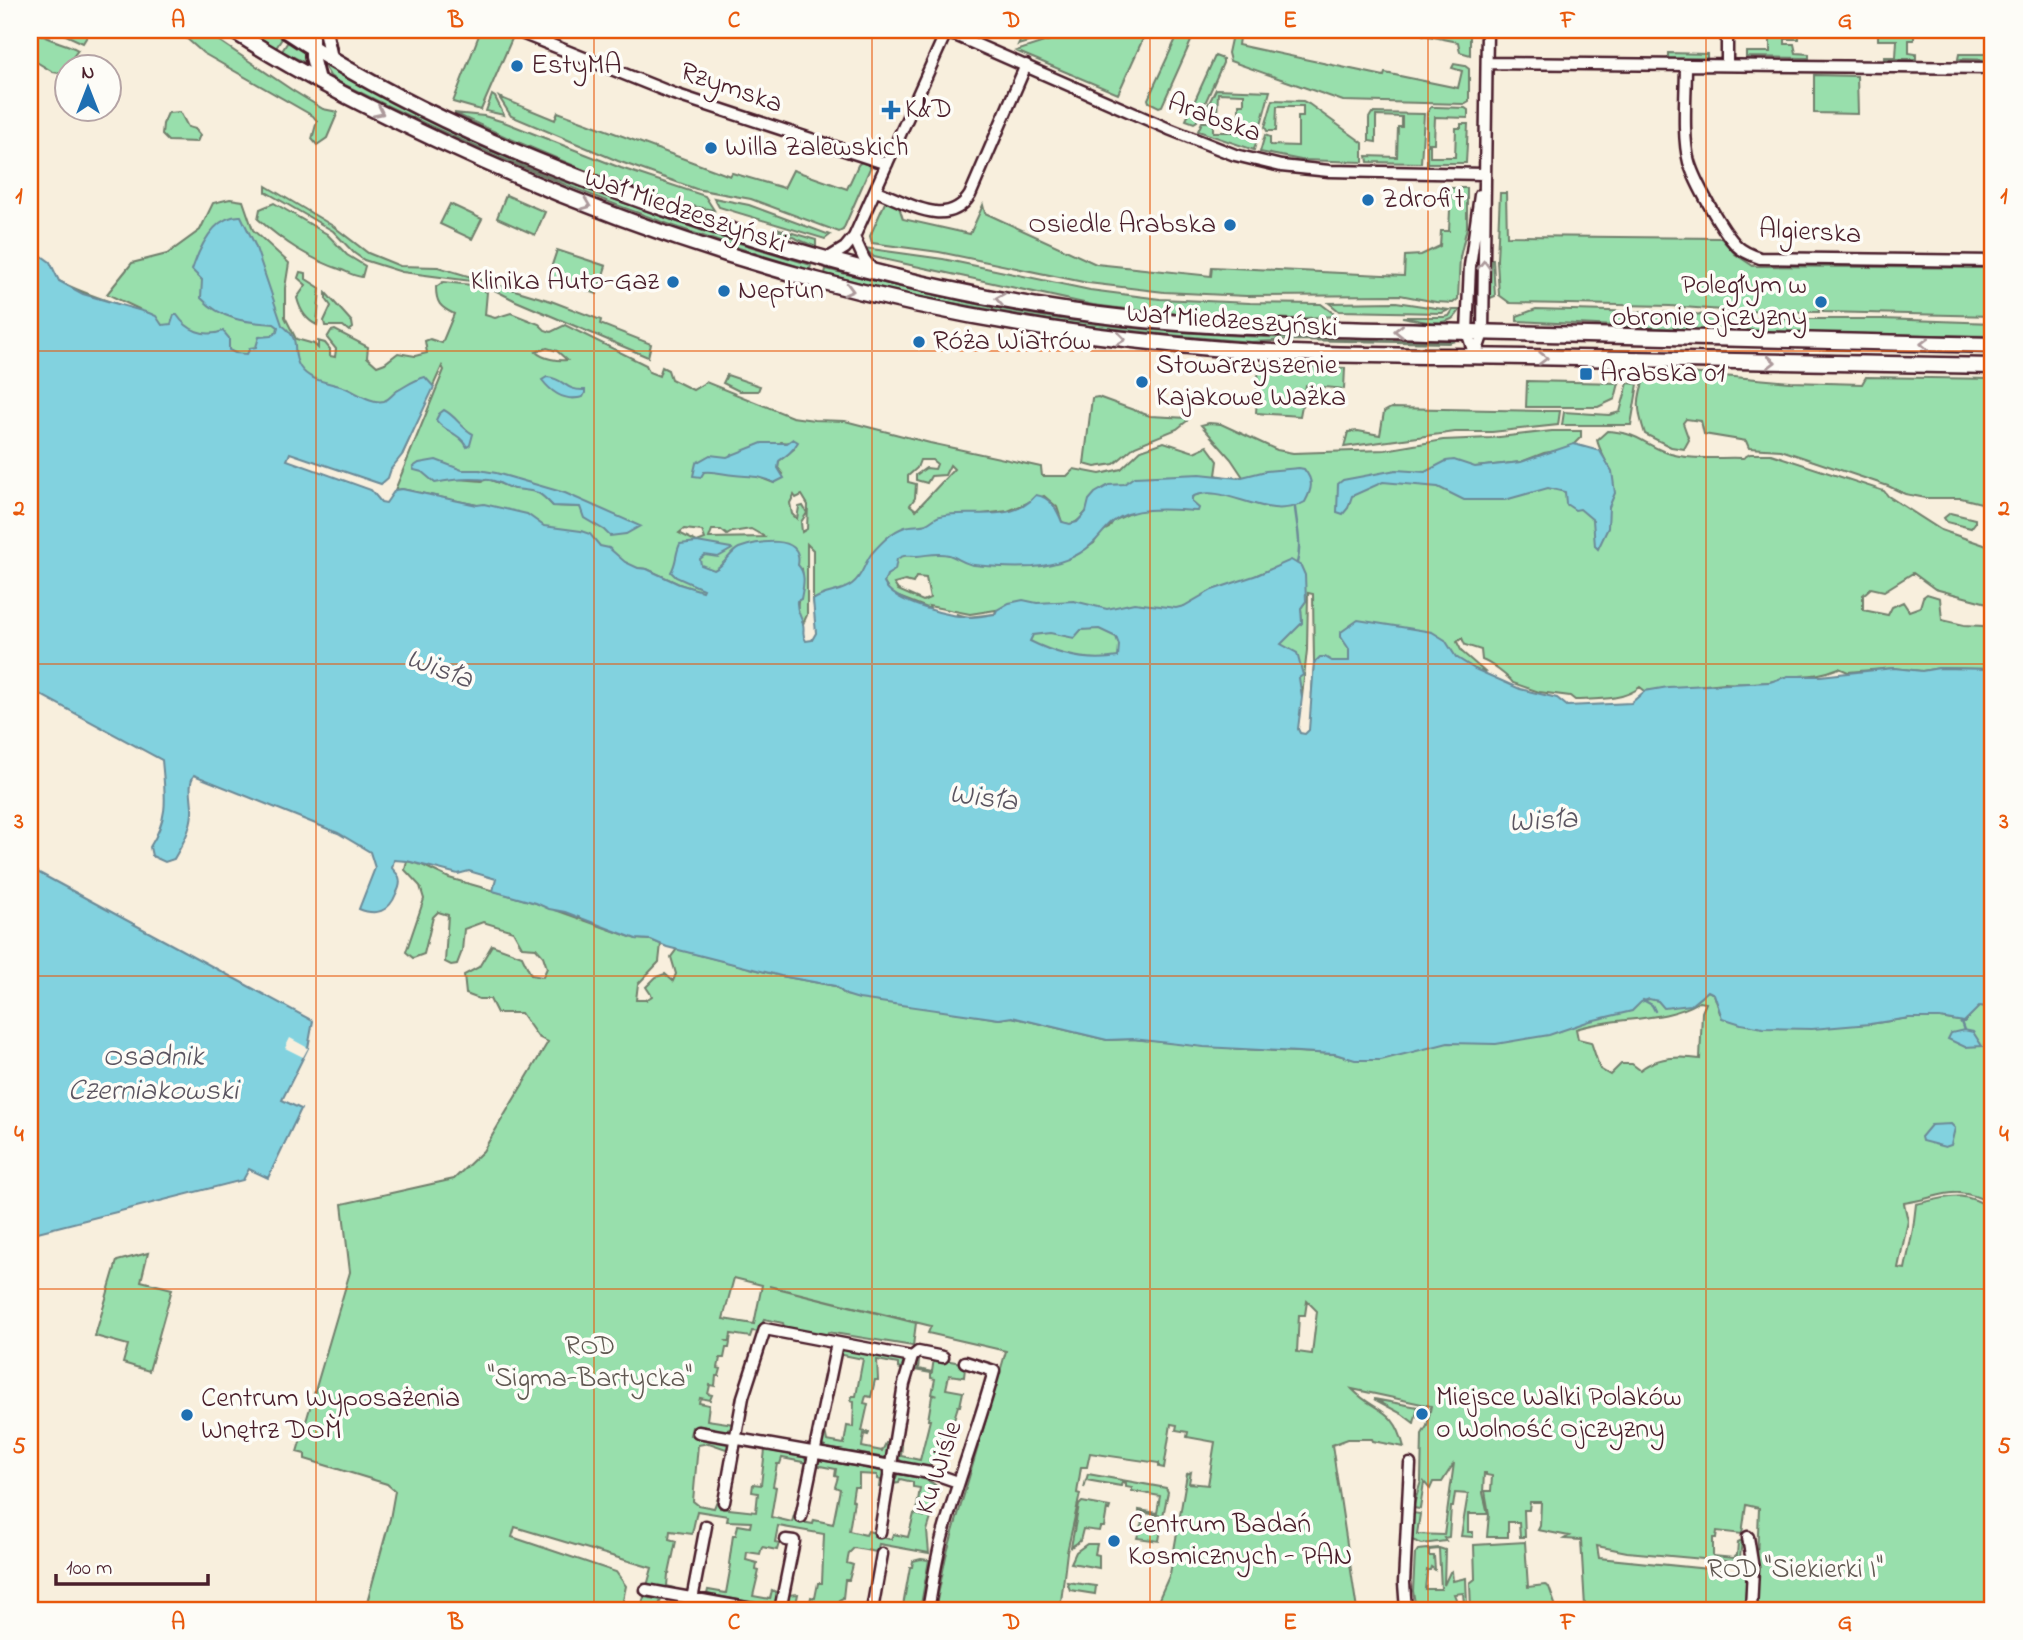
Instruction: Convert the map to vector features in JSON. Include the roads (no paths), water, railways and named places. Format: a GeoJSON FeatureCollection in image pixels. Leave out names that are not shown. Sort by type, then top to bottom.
{"type":"FeatureCollection","features":[{"type":"Feature","properties":{"kind":"main road","name":"Wał Miedzeszyński"},"geometry":{"type":"LineString","coordinates":[[232,30],[318,80],[409,127],[576,201],[723,254],[854,292],[1013,324],[1181,345],[1324,354],[1993,366]]}},
{"type":"Feature","properties":{"kind":"main road","name":"Wał Miedzeszyński"},"geometry":{"type":"LineString","coordinates":[[285,30],[331,58],[466,129],[562,172],[694,219],[827,259],[983,296],[1124,318],[1273,328],[1659,340],[1993,345]]}},
{"type":"Feature","properties":{"kind":"street"},"geometry":{"type":"LineString","coordinates":[[312,30],[311,47],[318,80]]}},
{"type":"Feature","properties":{"kind":"street"},"geometry":{"type":"LineString","coordinates":[[325,30],[331,58]]}},
{"type":"Feature","properties":{"kind":"street","name":"Arabska"},"geometry":{"type":"LineString","coordinates":[[935,30],[946,31],[1159,125],[1235,155],[1281,166],[1329,171],[1484,174]]}},
{"type":"Feature","properties":{"kind":"street"},"geometry":{"type":"LineString","coordinates":[[1475,356],[1467,332],[1470,266],[1484,174],[1487,30]]}},
{"type":"Feature","properties":{"kind":"street"},"geometry":{"type":"LineString","coordinates":[[1727,30],[1727,65]]}},
{"type":"Feature","properties":{"kind":"street"},"geometry":{"type":"LineString","coordinates":[[827,259],[845,248],[854,237],[946,31]]}},
{"type":"Feature","properties":{"kind":"street","name":"Rzymska"},"geometry":{"type":"LineString","coordinates":[[522,32],[674,94],[887,164]]}},
{"type":"Feature","properties":{"kind":"street"},"geometry":{"type":"LineString","coordinates":[[1487,63],[1993,68]]}},
{"type":"Feature","properties":{"kind":"street"},"geometry":{"type":"LineString","coordinates":[[876,191],[919,208],[947,212],[960,208],[970,195],[1026,65]]}},
{"type":"Feature","properties":{"kind":"street","name":"Algierska"},"geometry":{"type":"LineString","coordinates":[[1686,65],[1689,162],[1718,220],[1743,251],[1760,258],[1993,261]]}},
{"type":"Feature","properties":{"kind":"street"},"geometry":{"type":"LineString","coordinates":[[1475,356],[1483,333],[1486,195],[1483,188]]}},
{"type":"Feature","properties":{"kind":"street"},"geometry":{"type":"LineString","coordinates":[[854,237],[873,271]]}},
{"type":"Feature","properties":{"kind":"street"},"geometry":{"type":"LineString","coordinates":[[724,1502],[743,1397],[765,1329],[912,1357]]}},
{"type":"Feature","properties":{"kind":"street"},"geometry":{"type":"LineString","coordinates":[[801,1517],[837,1343]]}},
{"type":"Feature","properties":{"kind":"street"},"geometry":{"type":"LineString","coordinates":[[880,1532],[904,1384],[912,1357],[918,1352],[943,1357]]}},
{"type":"Feature","properties":{"kind":"street","name":"Ku Wiśle"},"geometry":{"type":"LineString","coordinates":[[928,1610],[943,1534],[976,1434],[993,1371],[965,1362]]}},
{"type":"Feature","properties":{"kind":"street"},"geometry":{"type":"LineString","coordinates":[[698,1432],[935,1474],[958,1482]]}},
{"type":"Feature","properties":{"kind":"street"},"geometry":{"type":"LineString","coordinates":[[1406,1610],[1404,1583],[1410,1464]]}},
{"type":"Feature","properties":{"kind":"street"},"geometry":{"type":"LineString","coordinates":[[690,1610],[706,1526]]}},
{"type":"Feature","properties":{"kind":"street"},"geometry":{"type":"LineString","coordinates":[[1748,1537],[1753,1568],[1751,1610]]}},
{"type":"Feature","properties":{"kind":"street"},"geometry":{"type":"LineString","coordinates":[[780,1610],[794,1541],[786,1540]]}},
{"type":"Feature","properties":{"kind":"street"},"geometry":{"type":"LineString","coordinates":[[872,1610],[883,1554]]}},
{"type":"Feature","properties":{"kind":"street"},"geometry":{"type":"LineString","coordinates":[[646,1590],[758,1610]]}},
{"type":"Feature","properties":{"kind":"water","name":"Wisła"},"geometry":{"type":"Polygon","coordinates":[[[30,208],[35,251],[50,262],[59,281],[83,294],[149,313],[156,316],[162,325],[171,324],[174,315],[177,315],[186,325],[197,331],[209,334],[223,331],[229,338],[229,350],[247,354],[250,348],[256,347],[259,337],[271,336],[277,332],[278,327],[274,324],[234,318],[217,311],[201,298],[202,280],[192,270],[203,243],[215,227],[231,217],[241,216],[255,245],[282,325],[293,336],[297,361],[304,372],[314,379],[379,401],[386,400],[421,378],[425,377],[434,387],[402,455],[391,469],[388,478],[381,484],[290,453],[287,460],[371,490],[381,502],[386,503],[395,490],[402,489],[527,514],[544,526],[581,531],[590,534],[600,546],[609,548],[625,562],[702,591],[703,589],[671,572],[680,544],[697,542],[731,548],[718,557],[705,555],[700,559],[701,565],[714,570],[739,548],[767,542],[786,544],[794,548],[798,555],[798,565],[803,577],[801,599],[797,601],[797,605],[806,641],[812,640],[816,633],[813,600],[852,584],[875,549],[891,534],[905,527],[926,524],[938,517],[952,514],[1003,513],[1026,504],[1036,495],[1050,501],[1062,522],[1070,524],[1077,522],[1086,512],[1089,500],[1095,493],[1109,485],[1124,484],[1134,477],[1200,474],[1238,478],[1266,471],[1299,468],[1307,473],[1311,481],[1310,489],[1305,502],[1290,507],[1261,506],[1218,494],[1205,494],[1192,497],[1192,502],[1199,508],[1198,511],[1155,510],[1123,516],[1111,523],[1086,549],[1057,563],[1033,567],[1004,567],[971,564],[945,554],[905,556],[897,559],[895,570],[887,575],[884,583],[910,603],[937,612],[963,616],[995,614],[1009,603],[1023,600],[1037,603],[1074,601],[1107,609],[1134,603],[1176,608],[1212,590],[1291,560],[1301,566],[1305,575],[1306,601],[1301,608],[1302,623],[1281,644],[1297,653],[1303,675],[1299,678],[1302,697],[1298,729],[1305,734],[1309,730],[1314,663],[1320,657],[1332,661],[1349,661],[1349,649],[1341,637],[1341,632],[1358,620],[1432,632],[1445,640],[1456,657],[1475,669],[1520,689],[1557,698],[1567,706],[1631,703],[1645,691],[1668,687],[1770,682],[1788,676],[1820,676],[1894,668],[1922,671],[1939,668],[1993,669],[1993,1008],[1980,1006],[1964,1022],[1940,1018],[1909,1018],[1812,1029],[1763,1028],[1722,1018],[1714,994],[1708,991],[1691,1005],[1664,1008],[1658,1001],[1649,999],[1641,1002],[1632,1011],[1549,1035],[1496,1044],[1448,1043],[1381,1060],[1355,1060],[1335,1054],[1204,1047],[1133,1039],[1107,1040],[1012,1017],[999,1019],[859,999],[846,995],[835,986],[781,976],[667,947],[651,940],[636,939],[565,912],[493,891],[496,879],[469,871],[458,874],[394,860],[392,868],[400,881],[393,900],[381,911],[365,911],[359,909],[375,868],[370,852],[338,833],[194,775],[188,831],[174,859],[165,862],[152,856],[150,847],[161,825],[165,805],[162,760],[30,689],[30,208]],[[1099,629],[1081,630],[1074,638],[1050,633],[1033,635],[1030,641],[1073,656],[1096,659],[1118,657],[1119,645],[1116,637],[1099,629]]]}},
{"type":"Feature","properties":{"kind":"water"},"geometry":{"type":"Polygon","coordinates":[[[547,377],[573,389],[585,390],[585,393],[583,397],[576,398],[560,395],[542,380],[547,377]]]}},
{"type":"Feature","properties":{"kind":"water"},"geometry":{"type":"Polygon","coordinates":[[[444,410],[473,434],[470,445],[467,447],[436,420],[444,410]]]}},
{"type":"Feature","properties":{"kind":"water"},"geometry":{"type":"Polygon","coordinates":[[[793,439],[798,442],[790,453],[779,461],[778,468],[784,478],[774,483],[759,477],[712,472],[704,472],[701,477],[693,476],[696,463],[710,455],[727,457],[762,443],[787,443],[793,439]]]}},
{"type":"Feature","properties":{"kind":"water"},"geometry":{"type":"Polygon","coordinates":[[[1574,444],[1600,451],[1612,471],[1615,493],[1609,507],[1608,528],[1598,549],[1595,546],[1593,520],[1580,509],[1575,510],[1566,504],[1565,492],[1548,488],[1505,500],[1464,500],[1438,487],[1383,482],[1352,496],[1343,514],[1337,512],[1338,484],[1343,480],[1396,470],[1425,472],[1446,461],[1454,460],[1475,467],[1521,462],[1574,444]]]}},
{"type":"Feature","properties":{"kind":"water"},"geometry":{"type":"Polygon","coordinates":[[[436,460],[462,470],[496,473],[565,493],[640,526],[626,534],[610,536],[584,518],[580,507],[553,506],[536,492],[483,479],[435,483],[422,472],[414,470],[413,467],[419,463],[436,460]]]}},
{"type":"Feature","properties":{"kind":"water","name":"Osadnik Czerniakowski"},"geometry":{"type":"Polygon","coordinates":[[[30,868],[313,1021],[308,1048],[282,1100],[301,1109],[268,1178],[249,1169],[243,1180],[30,1234],[30,868]]]}},
{"type":"Feature","properties":{"kind":"water"},"geometry":{"type":"Polygon","coordinates":[[[1964,1030],[1973,1032],[1982,1046],[1965,1047],[1948,1039],[1951,1033],[1964,1030]]]}},
{"type":"Feature","properties":{"kind":"water"},"geometry":{"type":"Polygon","coordinates":[[[1951,1124],[1955,1128],[1951,1145],[1945,1147],[1922,1141],[1921,1137],[1931,1125],[1951,1124]]]}},
{"type":"Feature","properties":{"kind":"waterway"},"geometry":{"type":"LineString","coordinates":[[1295,508],[1299,543],[1297,563]]}},
{"type":"Feature","properties":{"kind":"waterway"},"geometry":{"type":"LineString","coordinates":[[1643,1000],[1652,1005],[1655,1011]]}},
{"type":"Feature","properties":{"kind":"waterway"},"geometry":{"type":"LineString","coordinates":[[1961,1022],[1964,1030]]}},
{"type":"Feature","properties":{"kind":"place","name":"EstyMA"},"geometry":{"type":"Point","coordinates":[517,66]}},
{"type":"Feature","properties":{"kind":"place","name":"K&D"},"geometry":{"type":"Point","coordinates":[891,110]}},
{"type":"Feature","properties":{"kind":"place","name":"Willa Zalewskich"},"geometry":{"type":"Point","coordinates":[711,148]}},
{"type":"Feature","properties":{"kind":"place","name":"Zdrofit"},"geometry":{"type":"Point","coordinates":[1368,200]}},
{"type":"Feature","properties":{"kind":"place","name":"Osiedle Arabska"},"geometry":{"type":"Point","coordinates":[1230,225]}},
{"type":"Feature","properties":{"kind":"place","name":"Klinika Auto-Gaz"},"geometry":{"type":"Point","coordinates":[673,282]}},
{"type":"Feature","properties":{"kind":"place","name":"Neptun"},"geometry":{"type":"Point","coordinates":[724,291]}},
{"type":"Feature","properties":{"kind":"place","name":"Poległym w obronie Ojczyzny"},"geometry":{"type":"Point","coordinates":[1821,302]}},
{"type":"Feature","properties":{"kind":"place","name":"Róża Wiatrów"},"geometry":{"type":"Point","coordinates":[919,342]}},
{"type":"Feature","properties":{"kind":"place","name":"Arabska 01"},"geometry":{"type":"Point","coordinates":[1586,374]}},
{"type":"Feature","properties":{"kind":"place","name":"Stowarzyszenie Kajakowe Ważka"},"geometry":{"type":"Point","coordinates":[1142,382]}},
{"type":"Feature","properties":{"kind":"place","name":"Miejsce Walki Polaków o Wolność Ojczyzny"},"geometry":{"type":"Point","coordinates":[1422,1414]}},
{"type":"Feature","properties":{"kind":"place","name":"Centrum Wyposażenia Wnętrz DOM"},"geometry":{"type":"Point","coordinates":[187,1415]}},
{"type":"Feature","properties":{"kind":"place","name":"Centrum Badań Kosmicznych - PAN"},"geometry":{"type":"Point","coordinates":[1114,1541]}},
{"type":"Feature","properties":{"kind":"park label","name":"ROD \"Sigma-Bartycka\""},"geometry":{"type":"Point","coordinates":[590,1363]}},
{"type":"Feature","properties":{"kind":"park label","name":"ROD \"Siekierki I\""},"geometry":{"type":"Point","coordinates":[1795,1570]}}]}
